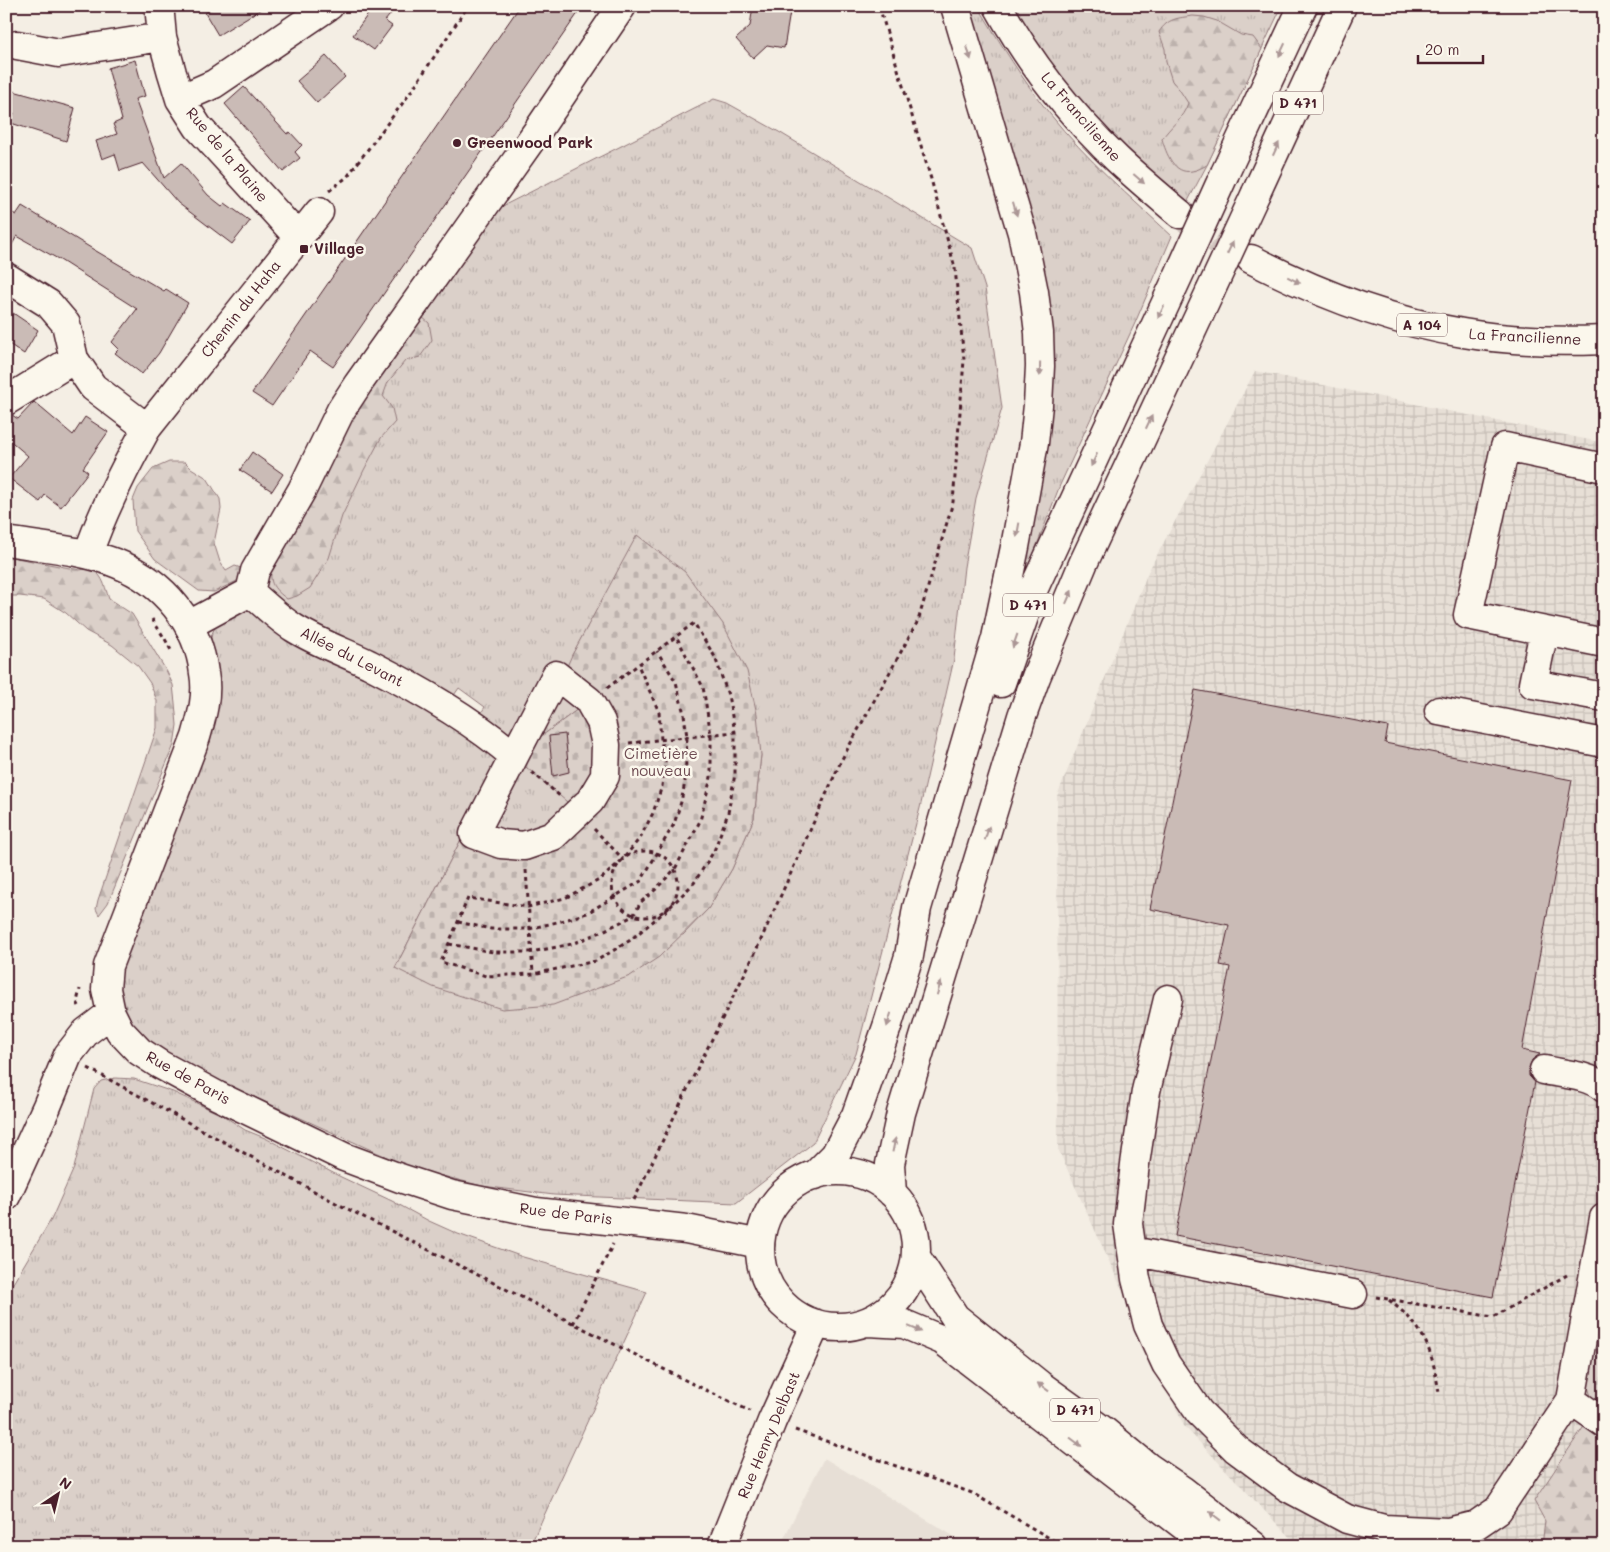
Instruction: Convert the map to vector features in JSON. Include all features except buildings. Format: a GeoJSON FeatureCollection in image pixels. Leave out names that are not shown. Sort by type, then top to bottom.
{"type":"FeatureCollection","features":[{"type":"Feature","properties":{"kind":"main road","name":"Rue de la Plaine"},"geometry":{"type":"LineString","coordinates":[[160,6],[162,37],[180,99],[198,127],[298,237]]}},
{"type":"Feature","properties":{"kind":"main road"},"geometry":{"type":"LineString","coordinates":[[180,99],[214,84],[329,6]]}},
{"type":"Feature","properties":{"kind":"main road"},"geometry":{"type":"LineString","coordinates":[[188,625],[250,592],[255,571],[302,490],[341,410],[536,133],[622,6]]}},
{"type":"Feature","properties":{"kind":"main road"},"geometry":{"type":"LineString","coordinates":[[909,956],[917,908],[996,638],[1032,453],[1038,405],[1039,333],[1034,292],[1022,233],[955,6]]}},
{"type":"Feature","properties":{"kind":"main road","name":"La Francilienne"},"geometry":{"type":"LineString","coordinates":[[998,6],[1033,60],[1081,122],[1115,158],[1180,214]]}},
{"type":"Feature","properties":{"kind":"main road","name":"D 471"},"geometry":{"type":"LineString","coordinates":[[815,1175],[835,1155],[856,1115],[887,1027],[909,956],[928,915],[978,754],[1034,588],[1303,6]]}},
{"type":"Feature","properties":{"kind":"main road","name":"D 471"},"geometry":{"type":"LineString","coordinates":[[892,1193],[890,1164],[901,1112],[1028,700],[1083,564],[1342,6]]}},
{"type":"Feature","properties":{"kind":"main road"},"geometry":{"type":"LineString","coordinates":[[18,45],[59,53],[162,37]]}},
{"type":"Feature","properties":{"kind":"main road","name":"Chemin du Haha"},"geometry":{"type":"LineString","coordinates":[[88,554],[125,468],[147,428],[319,212]]}},
{"type":"Feature","properties":{"kind":"main road","name":"La Francilienne"},"geometry":{"type":"LineString","coordinates":[[1251,259],[1302,284],[1340,299],[1428,326],[1464,334],[1518,340],[1565,342],[1604,340]]}},
{"type":"Feature","properties":{"kind":"main road"},"geometry":{"type":"LineString","coordinates":[[6,277],[49,304],[66,324],[74,359],[93,387],[147,428]]}},
{"type":"Feature","properties":{"kind":"main road"},"geometry":{"type":"LineString","coordinates":[[6,401],[74,359]]}},
{"type":"Feature","properties":{"kind":"main road"},"geometry":{"type":"LineString","coordinates":[[1604,468],[1505,447],[1468,615],[1604,643]]}},
{"type":"Feature","properties":{"kind":"main road","name":"Rue de Paris"},"geometry":{"type":"LineString","coordinates":[[6,541],[88,554],[119,564],[136,572],[156,586],[171,600],[188,625],[197,645],[204,673],[205,698],[196,737],[108,966],[106,989],[111,1013],[127,1040],[139,1051],[159,1064],[218,1096],[344,1157],[452,1195],[536,1212],[686,1229],[760,1244]]}},
{"type":"Feature","properties":{"kind":"main road","name":"Allée du Levant"},"geometry":{"type":"LineString","coordinates":[[250,592],[292,627],[315,640],[367,663],[425,694],[473,725],[514,756]]}},
{"type":"Feature","properties":{"kind":"main road"},"geometry":{"type":"LineString","coordinates":[[1544,631],[1533,684],[1604,697]]}},
{"type":"Feature","properties":{"kind":"main road"},"geometry":{"type":"LineString","coordinates":[[556,675],[589,701],[601,722],[606,745],[605,776],[590,802],[553,836],[524,846],[501,844],[474,834],[514,756],[556,675]]}},
{"type":"Feature","properties":{"kind":"main road"},"geometry":{"type":"LineString","coordinates":[[1439,711],[1604,742]]}},
{"type":"Feature","properties":{"kind":"main road"},"geometry":{"type":"LineString","coordinates":[[1168,999],[1146,1091],[1128,1224],[1136,1279],[1148,1325],[1166,1364],[1199,1412],[1236,1449],[1287,1488],[1347,1519],[1384,1529],[1448,1532],[1476,1525],[1498,1510],[1571,1400],[1604,1218]]}},
{"type":"Feature","properties":{"kind":"main road"},"geometry":{"type":"LineString","coordinates":[[6,1196],[67,1058],[76,1043],[86,1032],[111,1013]]}},
{"type":"Feature","properties":{"kind":"main road"},"geometry":{"type":"LineString","coordinates":[[1544,1070],[1580,1078],[1604,1088]]}},
{"type":"Feature","properties":{"kind":"main road"},"geometry":{"type":"LineString","coordinates":[[835,1171],[856,1173],[875,1181],[892,1193],[903,1206],[911,1222],[916,1239],[916,1256],[911,1277],[901,1296],[886,1311],[868,1322],[842,1327],[816,1324],[793,1313],[774,1294],[763,1270],[760,1244],[762,1231],[766,1218],[777,1201],[791,1187],[802,1180],[835,1171]]}},
{"type":"Feature","properties":{"kind":"main road"},"geometry":{"type":"LineString","coordinates":[[1132,1251],[1353,1294]]}},
{"type":"Feature","properties":{"kind":"main road","name":"D 471"},"geometry":{"type":"LineString","coordinates":[[916,1256],[955,1318],[1040,1385],[1104,1431],[1148,1467],[1182,1490],[1254,1546]]}},
{"type":"Feature","properties":{"kind":"main road","name":"D 471"},"geometry":{"type":"LineString","coordinates":[[868,1322],[904,1324],[942,1340],[1210,1546]]}},
{"type":"Feature","properties":{"kind":"main road","name":"Rue Henry Delbast"},"geometry":{"type":"LineString","coordinates":[[722,1546],[772,1421],[816,1324]]}},
{"type":"Feature","properties":{"kind":"main road"},"geometry":{"type":"LineString","coordinates":[[1571,1400],[1604,1423]]}},
{"type":"Feature","properties":{"kind":"path"},"geometry":{"type":"LineString","coordinates":[[319,212],[319,202],[325,194],[347,177],[408,96],[468,6]]}},
{"type":"Feature","properties":{"kind":"path"},"geometry":{"type":"LineString","coordinates":[[573,1324],[755,953],[842,758],[918,621],[953,502],[964,360],[955,268],[931,179],[879,6]]}},
{"type":"Feature","properties":{"kind":"path"},"geometry":{"type":"LineString","coordinates":[[150,616],[165,639],[173,656]]}},
{"type":"Feature","properties":{"kind":"path"},"geometry":{"type":"LineString","coordinates":[[468,898],[441,962],[486,976],[533,974],[596,961],[629,941],[668,909],[694,883],[714,851],[728,813],[735,774],[735,732],[728,695],[715,658],[694,623]]}},
{"type":"Feature","properties":{"kind":"path"},"geometry":{"type":"LineString","coordinates":[[449,944],[492,952],[531,952],[572,944],[633,916],[641,902],[675,869],[700,821],[711,777],[711,735],[703,687],[676,636]]}},
{"type":"Feature","properties":{"kind":"path"},"geometry":{"type":"LineString","coordinates":[[458,922],[491,929],[529,929],[587,912],[641,881],[674,824],[685,782],[687,737],[676,682],[657,650]]}},
{"type":"Feature","properties":{"kind":"path"},"geometry":{"type":"LineString","coordinates":[[606,745],[735,732]]}},
{"type":"Feature","properties":{"kind":"path"},"geometry":{"type":"LineString","coordinates":[[524,846],[533,974]]}},
{"type":"Feature","properties":{"kind":"path"},"geometry":{"type":"LineString","coordinates":[[640,851],[658,853],[671,863],[678,880],[678,890],[675,901],[668,909],[651,918],[642,918],[633,916],[618,905],[612,886],[613,876],[623,859],[640,851]]}},
{"type":"Feature","properties":{"kind":"path"},"geometry":{"type":"LineString","coordinates":[[77,1002],[82,982]]}},
{"type":"Feature","properties":{"kind":"path"},"geometry":{"type":"LineString","coordinates":[[67,1058],[336,1204],[687,1381],[772,1421],[972,1493],[1063,1546]]}},
{"type":"Feature","properties":{"kind":"path"},"geometry":{"type":"LineString","coordinates":[[1353,1294],[1388,1298],[1493,1318],[1567,1275]]}},
{"type":"Feature","properties":{"kind":"path"},"geometry":{"type":"LineString","coordinates":[[1388,1298],[1413,1322],[1424,1339],[1434,1363],[1439,1393]]}},
{"type":"Feature","properties":{"kind":"shaded area"},"geometry":{"type":"Polygon","coordinates":[[[1255,371],[1604,443],[1604,1546],[1298,1546],[1184,1426],[1058,1149],[1057,796],[1148,572],[1255,371]]]}},
{"type":"Feature","properties":{"kind":"shaded area"},"geometry":{"type":"Polygon","coordinates":[[[824,1458],[970,1546],[780,1546],[824,1458]]]}},
{"type":"Feature","properties":{"kind":"green space"},"geometry":{"type":"Polygon","coordinates":[[[968,6],[978,6],[1021,75],[1078,147],[1172,236],[1135,323],[1060,485],[1017,597],[1047,379],[968,6]]]}},
{"type":"Feature","properties":{"kind":"green space"},"geometry":{"type":"Polygon","coordinates":[[[1015,6],[1282,6],[1188,201],[1138,159],[1092,112],[1050,61],[1015,6]]]}},
{"type":"Feature","properties":{"kind":"green space"},"geometry":{"type":"Polygon","coordinates":[[[1193,16],[1217,21],[1241,35],[1253,37],[1262,49],[1207,165],[1196,170],[1186,171],[1180,170],[1172,162],[1162,139],[1183,114],[1188,103],[1172,81],[1159,32],[1170,21],[1193,16]]]}},
{"type":"Feature","properties":{"kind":"green space"},"geometry":{"type":"Polygon","coordinates":[[[714,99],[727,103],[779,132],[972,248],[985,288],[1002,408],[976,498],[964,567],[954,659],[920,808],[856,1054],[813,1143],[736,1203],[554,1195],[482,1186],[411,1168],[188,1067],[147,1041],[134,1027],[126,1013],[120,995],[121,965],[215,661],[211,641],[212,635],[214,629],[224,619],[236,611],[247,605],[400,688],[494,755],[498,768],[509,735],[477,719],[485,707],[459,688],[450,701],[290,618],[263,585],[342,427],[489,213],[714,99]],[[638,536],[572,655],[578,709],[531,744],[573,808],[534,832],[501,831],[471,820],[395,968],[683,935],[708,909],[732,869],[754,818],[761,755],[638,536]]]}},
{"type":"Feature","properties":{"kind":"green space"},"geometry":{"type":"Polygon","coordinates":[[[422,317],[429,323],[432,340],[420,357],[405,361],[388,382],[383,396],[392,408],[395,422],[381,438],[364,470],[342,516],[329,558],[310,588],[297,596],[287,599],[273,585],[271,571],[274,558],[342,427],[422,317]]]}},
{"type":"Feature","properties":{"kind":"green space"},"geometry":{"type":"Polygon","coordinates":[[[169,462],[185,462],[207,478],[220,499],[221,509],[214,543],[220,562],[226,571],[235,566],[241,568],[243,573],[237,581],[214,592],[199,591],[155,559],[135,531],[133,500],[138,488],[153,469],[169,462]]]}},
{"type":"Feature","properties":{"kind":"green space","name":"Cimetière nouveau"},"geometry":{"type":"Polygon","coordinates":[[[637,535],[685,572],[723,624],[747,671],[757,714],[761,755],[754,818],[732,869],[708,909],[659,957],[630,976],[553,1005],[502,1009],[433,987],[395,968],[471,820],[501,831],[534,832],[573,807],[520,762],[531,744],[578,709],[557,689],[572,655],[637,535]]]}},
{"type":"Feature","properties":{"kind":"green space"},"geometry":{"type":"Polygon","coordinates":[[[6,556],[80,570],[93,570],[97,573],[103,582],[109,599],[132,614],[173,685],[177,725],[174,745],[108,903],[99,915],[96,909],[98,900],[157,728],[157,701],[150,683],[138,666],[112,645],[86,631],[66,613],[44,599],[6,596],[6,556]]]}},
{"type":"Feature","properties":{"kind":"green space"},"geometry":{"type":"Polygon","coordinates":[[[115,1078],[134,1079],[173,1092],[224,1116],[245,1130],[265,1138],[458,1234],[523,1257],[647,1292],[530,1546],[6,1546],[6,1298],[52,1218],[74,1168],[94,1089],[101,1081],[115,1078]]]}},
{"type":"Feature","properties":{"kind":"green space"},"geometry":{"type":"Polygon","coordinates":[[[1604,1235],[1604,1546],[1542,1546],[1545,1521],[1534,1501],[1595,1410],[1580,1360],[1604,1235]]]}},
{"type":"Feature","properties":{"kind":"tunnel"},"geometry":{"type":"LineString","coordinates":[[1181,215],[1216,239],[1251,259]]}},
{"type":"Feature","properties":{"kind":"place","name":"Greenwood Park"},"geometry":{"type":"Point","coordinates":[457,143]}},
{"type":"Feature","properties":{"kind":"place","name":"Village"},"geometry":{"type":"Point","coordinates":[304,249]}}]}
